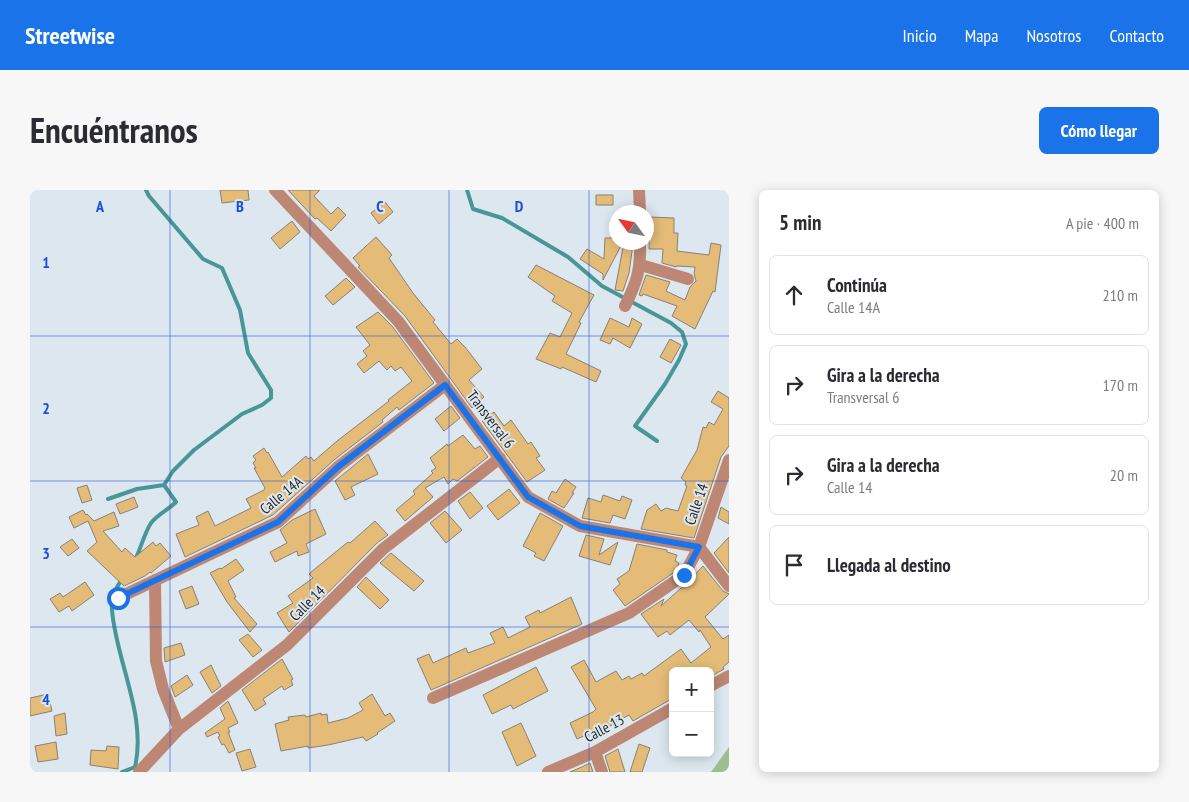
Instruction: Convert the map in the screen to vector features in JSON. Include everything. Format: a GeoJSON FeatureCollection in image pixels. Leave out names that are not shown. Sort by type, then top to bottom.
{"type":"FeatureCollection","features":[{"type":"Feature","properties":{"kind":"street","name":"Transversal 6"},"geometry":{"type":"LineString","coordinates":[[275,190],[398,321],[528,497],[580,526],[699,547]]}},
{"type":"Feature","properties":{"kind":"street"},"geometry":{"type":"LineString","coordinates":[[639,190],[640,205]]}},
{"type":"Feature","properties":{"kind":"street"},"geometry":{"type":"LineString","coordinates":[[625,306],[632,292],[641,264],[640,250]]}},
{"type":"Feature","properties":{"kind":"street"},"geometry":{"type":"LineString","coordinates":[[641,264],[688,279]]}},
{"type":"Feature","properties":{"kind":"street","name":"Calle 14A"},"geometry":{"type":"LineString","coordinates":[[118,598],[278,522],[339,466],[445,385]]}},
{"type":"Feature","properties":{"kind":"street","name":"Calle 14"},"geometry":{"type":"LineString","coordinates":[[139,772],[180,729],[288,645],[383,549],[500,458]]}},
{"type":"Feature","properties":{"kind":"street","name":"Calle 14"},"geometry":{"type":"LineString","coordinates":[[433,698],[629,613],[684,575],[699,547],[729,460]]}},
{"type":"Feature","properties":{"kind":"street"},"geometry":{"type":"LineString","coordinates":[[699,547],[729,586]]}},
{"type":"Feature","properties":{"kind":"street"},"geometry":{"type":"LineString","coordinates":[[155,580],[156,662],[163,689],[180,729]]}},
{"type":"Feature","properties":{"kind":"street"},"geometry":{"type":"LineString","coordinates":[[714,684],[729,676]]}},
{"type":"Feature","properties":{"kind":"street","name":"Calle 13"},"geometry":{"type":"LineString","coordinates":[[548,772],[595,752],[669,710]]}},
{"type":"Feature","properties":{"kind":"street"},"geometry":{"type":"LineString","coordinates":[[595,752],[602,772]]}},
{"type":"Feature","properties":{"kind":"green space"},"geometry":{"type":"Polygon","coordinates":[[[729,747],[729,772],[711,772],[729,747]]]}},
{"type":"Feature","properties":{"kind":"building"},"geometry":{"type":"Polygon","coordinates":[[[220,190],[248,190],[249,200],[222,203],[220,190]]]}},
{"type":"Feature","properties":{"kind":"building"},"geometry":{"type":"Polygon","coordinates":[[[288,190],[320,190],[314,196],[331,214],[338,207],[346,215],[331,231],[317,218],[315,219],[288,190]]]}},
{"type":"Feature","properties":{"kind":"building"},"geometry":{"type":"Polygon","coordinates":[[[596,195],[613,195],[613,205],[596,205],[596,195]]]}},
{"type":"Feature","properties":{"kind":"building"},"geometry":{"type":"Polygon","coordinates":[[[385,202],[393,212],[379,224],[371,213],[385,202]]]}},
{"type":"Feature","properties":{"kind":"building"},"geometry":{"type":"Polygon","coordinates":[[[654,217],[674,218],[674,233],[678,233],[677,251],[709,255],[711,243],[721,245],[715,292],[713,291],[695,329],[672,316],[677,306],[643,294],[642,296],[639,295],[646,275],[670,282],[666,291],[685,300],[690,287],[696,281],[695,267],[676,267],[662,263],[663,249],[654,249],[654,217]]]}},
{"type":"Feature","properties":{"kind":"building"},"geometry":{"type":"Polygon","coordinates":[[[292,221],[300,232],[280,249],[271,238],[292,221]]]}},
{"type":"Feature","properties":{"kind":"building"},"geometry":{"type":"Polygon","coordinates":[[[376,237],[392,255],[389,258],[413,293],[435,320],[433,322],[451,344],[457,339],[482,369],[469,380],[484,397],[472,408],[405,316],[358,267],[360,266],[353,258],[376,237]]]}},
{"type":"Feature","properties":{"kind":"building"},"geometry":{"type":"Polygon","coordinates":[[[605,238],[609,238],[609,250],[619,250],[603,280],[603,274],[580,259],[587,249],[604,259],[605,238]]]}},
{"type":"Feature","properties":{"kind":"building"},"geometry":{"type":"Polygon","coordinates":[[[622,250],[632,250],[629,273],[623,291],[615,290],[622,250]]]}},
{"type":"Feature","properties":{"kind":"building"},"geometry":{"type":"Polygon","coordinates":[[[536,265],[594,295],[579,322],[581,323],[566,354],[601,371],[596,382],[562,367],[561,369],[536,359],[550,333],[560,337],[572,313],[552,301],[555,296],[528,277],[536,265]]]}},
{"type":"Feature","properties":{"kind":"building"},"geometry":{"type":"Polygon","coordinates":[[[346,278],[355,287],[333,305],[325,296],[346,278]]]}},
{"type":"Feature","properties":{"kind":"building"},"geometry":{"type":"Polygon","coordinates":[[[378,312],[392,326],[434,383],[399,410],[397,407],[382,420],[383,422],[334,460],[273,515],[185,557],[176,534],[199,525],[196,517],[208,511],[215,526],[251,508],[246,499],[264,490],[265,488],[254,468],[256,468],[253,463],[256,460],[253,456],[264,448],[282,477],[306,456],[308,459],[311,457],[314,461],[412,381],[401,367],[395,371],[391,366],[387,370],[379,361],[364,373],[357,364],[367,356],[363,351],[370,345],[356,327],[378,312]]]}},
{"type":"Feature","properties":{"kind":"building"},"geometry":{"type":"Polygon","coordinates":[[[610,318],[629,327],[632,318],[642,324],[630,348],[613,338],[610,344],[600,340],[610,318]]]}},
{"type":"Feature","properties":{"kind":"building"},"geometry":{"type":"Polygon","coordinates":[[[670,339],[681,345],[671,363],[660,357],[670,339]]]}},
{"type":"Feature","properties":{"kind":"building"},"geometry":{"type":"Polygon","coordinates":[[[718,391],[729,398],[729,446],[721,457],[694,538],[641,529],[647,510],[656,504],[661,511],[666,508],[678,511],[687,486],[685,485],[686,482],[681,478],[697,450],[703,427],[706,428],[709,422],[714,425],[723,409],[711,402],[718,391]]]}},
{"type":"Feature","properties":{"kind":"building"},"geometry":{"type":"Polygon","coordinates":[[[451,406],[460,418],[444,431],[435,419],[451,406]]]}},
{"type":"Feature","properties":{"kind":"building"},"geometry":{"type":"Polygon","coordinates":[[[494,412],[504,426],[511,420],[528,444],[531,442],[540,456],[536,458],[545,470],[527,482],[482,421],[494,412]]]}},
{"type":"Feature","properties":{"kind":"building"},"geometry":{"type":"Polygon","coordinates":[[[463,435],[475,449],[480,446],[488,457],[457,481],[453,479],[448,484],[444,477],[425,488],[433,497],[405,521],[396,510],[415,494],[413,491],[433,473],[431,471],[436,468],[430,458],[447,444],[448,446],[463,435]]]}},
{"type":"Feature","properties":{"kind":"building"},"geometry":{"type":"Polygon","coordinates":[[[368,454],[378,474],[351,487],[355,495],[345,500],[335,481],[368,454]]]}},
{"type":"Feature","properties":{"kind":"building"},"geometry":{"type":"Polygon","coordinates":[[[565,479],[576,487],[564,508],[548,499],[552,491],[556,493],[565,479]]]}},
{"type":"Feature","properties":{"kind":"building"},"geometry":{"type":"Polygon","coordinates":[[[87,485],[92,500],[82,503],[77,488],[87,485]]]}},
{"type":"Feature","properties":{"kind":"building"},"geometry":{"type":"Polygon","coordinates":[[[509,489],[520,503],[498,520],[487,506],[509,489]]]}},
{"type":"Feature","properties":{"kind":"building"},"geometry":{"type":"Polygon","coordinates":[[[470,492],[483,508],[470,519],[458,501],[470,492]]]}},
{"type":"Feature","properties":{"kind":"building"},"geometry":{"type":"Polygon","coordinates":[[[603,495],[620,501],[622,496],[632,500],[625,519],[613,515],[610,523],[582,518],[588,498],[601,502],[603,495]]]}},
{"type":"Feature","properties":{"kind":"building"},"geometry":{"type":"Polygon","coordinates":[[[134,497],[138,507],[120,514],[116,504],[134,497]]]}},
{"type":"Feature","properties":{"kind":"building"},"geometry":{"type":"Polygon","coordinates":[[[721,507],[729,512],[729,524],[718,518],[721,507]]]}},
{"type":"Feature","properties":{"kind":"building"},"geometry":{"type":"Polygon","coordinates":[[[315,509],[326,534],[306,544],[309,552],[298,556],[297,551],[275,562],[270,552],[287,543],[280,530],[292,520],[315,509]]]}},
{"type":"Feature","properties":{"kind":"building"},"geometry":{"type":"Polygon","coordinates":[[[83,510],[94,521],[114,512],[119,526],[103,531],[122,552],[125,548],[135,557],[153,542],[156,546],[160,543],[171,556],[151,573],[124,586],[87,551],[97,542],[88,521],[74,528],[69,517],[83,510]]]}},
{"type":"Feature","properties":{"kind":"building"},"geometry":{"type":"Polygon","coordinates":[[[445,511],[462,530],[446,543],[430,523],[445,511]]]}},
{"type":"Feature","properties":{"kind":"building"},"geometry":{"type":"Polygon","coordinates":[[[540,513],[563,526],[544,561],[534,556],[536,553],[523,546],[540,513]]]}},
{"type":"Feature","properties":{"kind":"building"},"geometry":{"type":"Polygon","coordinates":[[[375,521],[388,535],[377,543],[289,632],[277,613],[293,603],[288,596],[313,578],[309,574],[348,542],[350,543],[375,521]]]}},
{"type":"Feature","properties":{"kind":"building"},"geometry":{"type":"Polygon","coordinates":[[[586,535],[604,539],[599,555],[618,542],[610,565],[579,556],[586,535]]]}},
{"type":"Feature","properties":{"kind":"building"},"geometry":{"type":"Polygon","coordinates":[[[729,537],[729,573],[714,553],[729,537]]]}},
{"type":"Feature","properties":{"kind":"building"},"geometry":{"type":"Polygon","coordinates":[[[72,539],[79,548],[68,556],[60,547],[72,539]]]}},
{"type":"Feature","properties":{"kind":"building"},"geometry":{"type":"Polygon","coordinates":[[[637,544],[667,550],[667,552],[677,555],[675,561],[679,563],[676,571],[625,606],[613,590],[620,584],[617,579],[629,571],[637,544]]]}},
{"type":"Feature","properties":{"kind":"building"},"geometry":{"type":"Polygon","coordinates":[[[391,553],[424,581],[414,591],[380,563],[391,553]]]}},
{"type":"Feature","properties":{"kind":"building"},"geometry":{"type":"Polygon","coordinates":[[[236,559],[244,570],[228,581],[236,597],[234,598],[257,624],[250,632],[227,602],[210,573],[221,569],[236,559]]]}},
{"type":"Feature","properties":{"kind":"building"},"geometry":{"type":"Polygon","coordinates":[[[703,566],[723,591],[729,594],[705,617],[723,639],[729,635],[729,662],[723,667],[724,669],[714,675],[714,667],[669,667],[669,700],[633,721],[629,715],[603,730],[602,728],[577,739],[570,723],[596,709],[571,667],[584,660],[596,682],[616,671],[622,680],[629,676],[631,679],[642,673],[644,676],[681,649],[691,663],[711,647],[700,630],[699,632],[689,620],[670,635],[667,631],[658,637],[641,614],[664,599],[661,606],[703,566]]]}},
{"type":"Feature","properties":{"kind":"building"},"geometry":{"type":"Polygon","coordinates":[[[366,577],[389,600],[380,609],[357,587],[366,577]]]}},
{"type":"Feature","properties":{"kind":"building"},"geometry":{"type":"Polygon","coordinates":[[[85,582],[94,595],[72,611],[69,606],[59,612],[50,599],[60,593],[63,597],[85,582]]]}},
{"type":"Feature","properties":{"kind":"building"},"geometry":{"type":"Polygon","coordinates":[[[192,586],[199,604],[186,609],[179,591],[192,586]]]}},
{"type":"Feature","properties":{"kind":"building"},"geometry":{"type":"Polygon","coordinates":[[[571,597],[582,624],[431,690],[417,659],[429,654],[433,663],[466,648],[468,653],[495,643],[490,633],[503,627],[508,638],[530,627],[525,617],[539,610],[540,613],[571,597]]]}},
{"type":"Feature","properties":{"kind":"building"},"geometry":{"type":"Polygon","coordinates":[[[248,634],[262,650],[253,657],[239,640],[248,634]]]}},
{"type":"Feature","properties":{"kind":"building"},"geometry":{"type":"Polygon","coordinates":[[[181,643],[185,655],[165,662],[164,648],[181,643]]]}},
{"type":"Feature","properties":{"kind":"building"},"geometry":{"type":"Polygon","coordinates":[[[282,659],[293,679],[291,680],[293,685],[284,690],[282,686],[263,699],[266,704],[255,711],[242,690],[282,659]]]}},
{"type":"Feature","properties":{"kind":"building"},"geometry":{"type":"Polygon","coordinates":[[[211,665],[221,686],[212,693],[200,672],[211,665]]]}},
{"type":"Feature","properties":{"kind":"building"},"geometry":{"type":"Polygon","coordinates":[[[536,667],[548,691],[513,709],[511,705],[492,714],[483,695],[536,667]]]}},
{"type":"Feature","properties":{"kind":"building"},"geometry":{"type":"Polygon","coordinates":[[[187,675],[193,685],[175,697],[171,686],[187,675]]]}},
{"type":"Feature","properties":{"kind":"building"},"geometry":{"type":"Polygon","coordinates":[[[48,694],[52,711],[30,716],[30,698],[48,694]]]}},
{"type":"Feature","properties":{"kind":"building"},"geometry":{"type":"Polygon","coordinates":[[[372,694],[385,716],[390,713],[395,721],[378,734],[366,741],[363,737],[328,745],[308,748],[308,746],[281,751],[275,724],[289,720],[288,717],[305,715],[306,717],[321,713],[321,715],[327,714],[328,723],[348,718],[363,710],[359,703],[372,694]]]}},
{"type":"Feature","properties":{"kind":"building"},"geometry":{"type":"Polygon","coordinates":[[[228,701],[238,723],[228,728],[235,750],[229,753],[224,744],[222,745],[218,732],[207,737],[205,733],[225,719],[220,708],[228,701]]]}},
{"type":"Feature","properties":{"kind":"building"},"geometry":{"type":"Polygon","coordinates":[[[65,713],[67,734],[56,736],[54,716],[65,713]]]}},
{"type":"Feature","properties":{"kind":"building"},"geometry":{"type":"Polygon","coordinates":[[[521,723],[536,756],[517,766],[502,732],[521,723]]]}},
{"type":"Feature","properties":{"kind":"building"},"geometry":{"type":"Polygon","coordinates":[[[56,742],[58,759],[38,762],[35,746],[56,742]]]}},
{"type":"Feature","properties":{"kind":"building"},"geometry":{"type":"Polygon","coordinates":[[[639,744],[650,748],[642,772],[630,772],[639,744]]]}},
{"type":"Feature","properties":{"kind":"building"},"geometry":{"type":"Polygon","coordinates":[[[107,746],[119,747],[118,769],[90,765],[91,750],[106,751],[107,746]]]}},
{"type":"Feature","properties":{"kind":"building"},"geometry":{"type":"Polygon","coordinates":[[[250,749],[256,767],[242,771],[236,753],[250,749]]]}},
{"type":"Feature","properties":{"kind":"building"},"geometry":{"type":"Polygon","coordinates":[[[618,749],[625,772],[610,772],[605,756],[618,749]]]}},
{"type":"Feature","properties":{"kind":"building"},"geometry":{"type":"Polygon","coordinates":[[[590,763],[593,772],[570,772],[584,766],[590,763]]]}},
{"type":"Feature","properties":{"kind":"waterway"},"geometry":{"type":"LineString","coordinates":[[108,499],[137,489],[164,485],[173,471],[194,450],[242,414],[262,405],[271,398],[271,390],[248,353],[240,310],[222,268],[203,259],[149,196],[146,190]]}},
{"type":"Feature","properties":{"kind":"waterway"},"geometry":{"type":"LineString","coordinates":[[467,190],[473,209],[502,218],[568,257],[602,286],[671,323],[682,332],[686,344],[679,360],[665,384],[635,426],[657,441]]}},
{"type":"Feature","properties":{"kind":"waterway"},"geometry":{"type":"LineString","coordinates":[[135,560],[151,523],[176,502],[164,485]]}},
{"type":"Feature","properties":{"kind":"waterway"},"geometry":{"type":"LineString","coordinates":[[122,772],[135,767],[138,747],[134,708],[119,649],[112,610],[114,593],[123,578]]}},
{"type":"Feature","properties":{"kind":"route"},"geometry":{"type":"LineString","coordinates":[[118,598],[278,522],[339,466],[445,385],[528,497],[580,526],[699,547],[684,575]]}}]}
